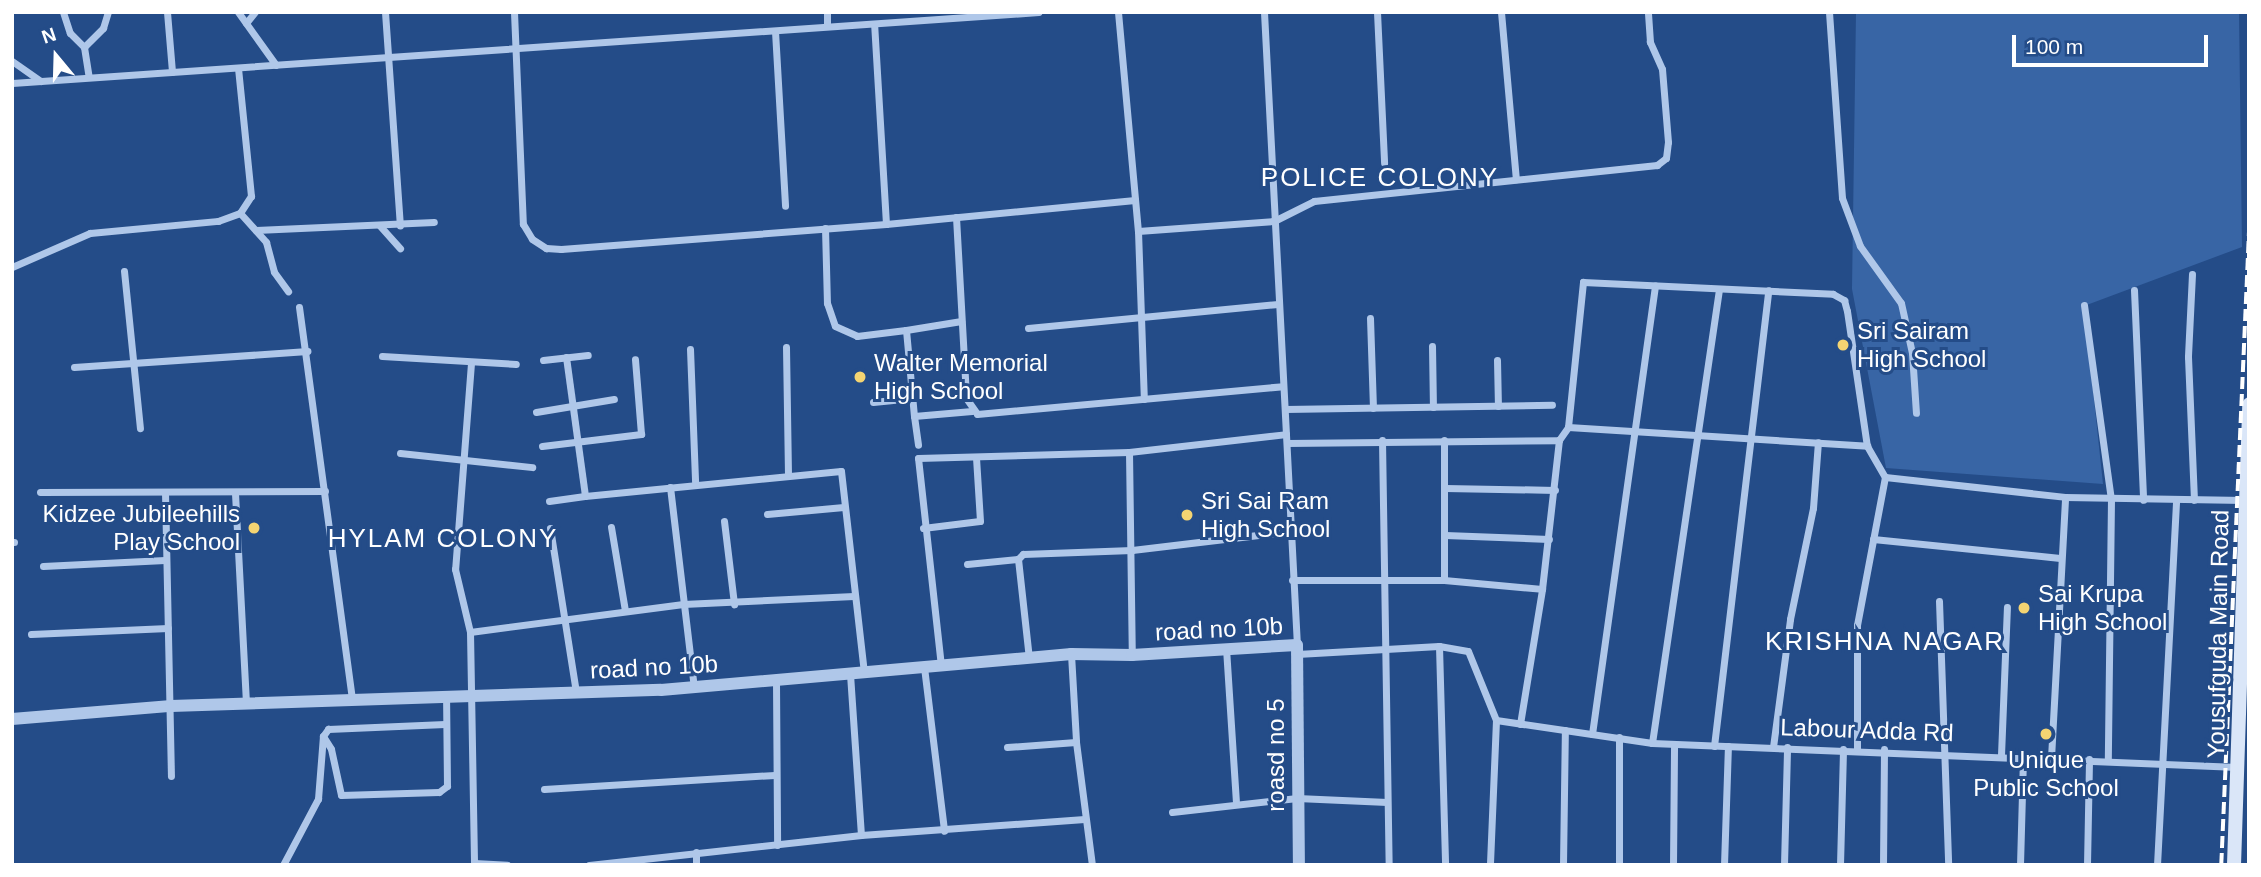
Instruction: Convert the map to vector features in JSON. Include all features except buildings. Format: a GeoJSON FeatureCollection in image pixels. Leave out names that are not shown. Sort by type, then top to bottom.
{"type":"FeatureCollection","features":[{"type":"Feature","properties":{"kind":"main road","name":"Yousufguda Main Road"},"geometry":{"type":"LineString","coordinates":[[2234,865],[2249,404]]}},
{"type":"Feature","properties":{"kind":"street"},"geometry":{"type":"LineString","coordinates":[[63,12],[70,33],[84,47],[89,77]]}},
{"type":"Feature","properties":{"kind":"street"},"geometry":{"type":"LineString","coordinates":[[84,47],[103,28],[108,12]]}},
{"type":"Feature","properties":{"kind":"street"},"geometry":{"type":"LineString","coordinates":[[167,12],[172,72]]}},
{"type":"Feature","properties":{"kind":"street"},"geometry":{"type":"LineString","coordinates":[[238,12],[276,65]]}},
{"type":"Feature","properties":{"kind":"street"},"geometry":{"type":"LineString","coordinates":[[246,23],[255,12]]}},
{"type":"Feature","properties":{"kind":"street"},"geometry":{"type":"LineString","coordinates":[[385,12],[400,225]]}},
{"type":"Feature","properties":{"kind":"street"},"geometry":{"type":"LineString","coordinates":[[514,12],[520,206],[527,231],[546,248],[886,224],[1135,200]]}},
{"type":"Feature","properties":{"kind":"street"},"geometry":{"type":"LineString","coordinates":[[827,12],[827,26]]}},
{"type":"Feature","properties":{"kind":"street"},"geometry":{"type":"LineString","coordinates":[[12,83],[517,51],[1039,12]]}},
{"type":"Feature","properties":{"kind":"street"},"geometry":{"type":"LineString","coordinates":[[1118,12],[1138,231],[1144,398]]}},
{"type":"Feature","properties":{"kind":"street"},"geometry":{"type":"LineString","coordinates":[[1264,12],[1297,650],[1438,646],[1468,651],[1496,720],[1490,865]]}},
{"type":"Feature","properties":{"kind":"street"},"geometry":{"type":"LineString","coordinates":[[1377,12],[1384,163]]}},
{"type":"Feature","properties":{"kind":"street"},"geometry":{"type":"LineString","coordinates":[[1501,12],[1516,179]]}},
{"type":"Feature","properties":{"kind":"street"},"geometry":{"type":"LineString","coordinates":[[1138,231],[1274,221],[1303,203],[1516,179],[1642,169],[1664,160],[1668,142],[1662,69],[1650,42],[1648,12]]}},
{"type":"Feature","properties":{"kind":"street"},"geometry":{"type":"LineString","coordinates":[[1829,12],[1842,198],[1860,246],[1901,303],[1912,353],[1916,413]]}},
{"type":"Feature","properties":{"kind":"street"},"geometry":{"type":"LineString","coordinates":[[874,24],[886,224]]}},
{"type":"Feature","properties":{"kind":"street"},"geometry":{"type":"LineString","coordinates":[[775,31],[785,206]]}},
{"type":"Feature","properties":{"kind":"street"},"geometry":{"type":"LineString","coordinates":[[12,61],[41,81]]}},
{"type":"Feature","properties":{"kind":"street"},"geometry":{"type":"LineString","coordinates":[[12,267],[90,233],[218,221],[240,213],[251,196],[238,68]]}},
{"type":"Feature","properties":{"kind":"street"},"geometry":{"type":"LineString","coordinates":[[240,213],[266,242],[274,272],[288,290]]}},
{"type":"Feature","properties":{"kind":"street"},"geometry":{"type":"LineString","coordinates":[[956,217],[966,398],[972,411]]}},
{"type":"Feature","properties":{"kind":"street"},"geometry":{"type":"LineString","coordinates":[[256,230],[434,222]]}},
{"type":"Feature","properties":{"kind":"street"},"geometry":{"type":"LineString","coordinates":[[380,226],[400,248]]}},
{"type":"Feature","properties":{"kind":"street"},"geometry":{"type":"LineString","coordinates":[[825,228],[827,303],[835,326],[857,336],[961,321]]}},
{"type":"Feature","properties":{"kind":"street"},"geometry":{"type":"LineString","coordinates":[[124,271],[140,428]]}},
{"type":"Feature","properties":{"kind":"street"},"geometry":{"type":"LineString","coordinates":[[2192,274],[2188,357],[2194,500]]}},
{"type":"Feature","properties":{"kind":"street"},"geometry":{"type":"LineString","coordinates":[[1520,724],[1549,539],[1559,440],[1568,427],[1583,282],[1833,294],[1844,300],[1867,446],[1885,477],[1856,632],[1857,748]]}},
{"type":"Feature","properties":{"kind":"street"},"geometry":{"type":"LineString","coordinates":[[1592,734],[1654,285]]}},
{"type":"Feature","properties":{"kind":"street"},"geometry":{"type":"LineString","coordinates":[[1652,743],[1719,289]]}},
{"type":"Feature","properties":{"kind":"street"},"geometry":{"type":"LineString","coordinates":[[1714,746],[1768,290]]}},
{"type":"Feature","properties":{"kind":"street"},"geometry":{"type":"LineString","coordinates":[[2134,290],[2143,500]]}},
{"type":"Feature","properties":{"kind":"street"},"geometry":{"type":"LineString","coordinates":[[1028,328],[1278,304]]}},
{"type":"Feature","properties":{"kind":"street"},"geometry":{"type":"LineString","coordinates":[[2084,305],[2111,499],[2108,760]]}},
{"type":"Feature","properties":{"kind":"street"},"geometry":{"type":"LineString","coordinates":[[299,307],[326,491],[352,699]]}},
{"type":"Feature","properties":{"kind":"street"},"geometry":{"type":"LineString","coordinates":[[1370,318],[1373,408]]}},
{"type":"Feature","properties":{"kind":"street"},"geometry":{"type":"LineString","coordinates":[[906,330],[918,445]]}},
{"type":"Feature","properties":{"kind":"street"},"geometry":{"type":"LineString","coordinates":[[1432,346],[1433,407]]}},
{"type":"Feature","properties":{"kind":"street"},"geometry":{"type":"LineString","coordinates":[[786,347],[788,475]]}},
{"type":"Feature","properties":{"kind":"street"},"geometry":{"type":"LineString","coordinates":[[690,349],[695,482]]}},
{"type":"Feature","properties":{"kind":"street"},"geometry":{"type":"LineString","coordinates":[[74,367],[307,351]]}},
{"type":"Feature","properties":{"kind":"street"},"geometry":{"type":"LineString","coordinates":[[543,360],[588,355]]}},
{"type":"Feature","properties":{"kind":"street"},"geometry":{"type":"LineString","coordinates":[[382,356],[516,364]]}},
{"type":"Feature","properties":{"kind":"street"},"geometry":{"type":"LineString","coordinates":[[566,357],[585,495]]}},
{"type":"Feature","properties":{"kind":"street"},"geometry":{"type":"LineString","coordinates":[[541,446],[642,434],[635,359]]}},
{"type":"Feature","properties":{"kind":"street"},"geometry":{"type":"LineString","coordinates":[[1497,360],[1498,406]]}},
{"type":"Feature","properties":{"kind":"street"},"geometry":{"type":"LineString","coordinates":[[471,363],[455,569],[470,632],[474,864],[507,865]]}},
{"type":"Feature","properties":{"kind":"street"},"geometry":{"type":"LineString","coordinates":[[914,416],[972,411],[985,416],[1283,386]]}},
{"type":"Feature","properties":{"kind":"street"},"geometry":{"type":"LineString","coordinates":[[873,402],[913,398]]}},
{"type":"Feature","properties":{"kind":"street"},"geometry":{"type":"LineString","coordinates":[[536,412],[614,399]]}},
{"type":"Feature","properties":{"kind":"street"},"geometry":{"type":"LineString","coordinates":[[1284,409],[1552,405]]}},
{"type":"Feature","properties":{"kind":"street"},"geometry":{"type":"LineString","coordinates":[[1568,427],[1697,432],[1752,439],[1867,446]]}},
{"type":"Feature","properties":{"kind":"street"},"geometry":{"type":"LineString","coordinates":[[940,666],[923,528],[918,458],[1129,452],[1287,438],[1559,440]]}},
{"type":"Feature","properties":{"kind":"street"},"geometry":{"type":"LineString","coordinates":[[1382,440],[1389,865]]}},
{"type":"Feature","properties":{"kind":"street"},"geometry":{"type":"LineString","coordinates":[[1444,440],[1444,580]]}},
{"type":"Feature","properties":{"kind":"street"},"geometry":{"type":"LineString","coordinates":[[1773,747],[1790,619],[1813,508],[1818,442]]}},
{"type":"Feature","properties":{"kind":"street"},"geometry":{"type":"LineString","coordinates":[[1129,452],[1132,655]]}},
{"type":"Feature","properties":{"kind":"street"},"geometry":{"type":"LineString","coordinates":[[400,453],[532,467]]}},
{"type":"Feature","properties":{"kind":"street"},"geometry":{"type":"LineString","coordinates":[[923,528],[980,522],[976,457]]}},
{"type":"Feature","properties":{"kind":"street"},"geometry":{"type":"LineString","coordinates":[[550,500],[695,482],[841,471],[864,673]]}},
{"type":"Feature","properties":{"kind":"street"},"geometry":{"type":"LineString","coordinates":[[1885,477],[2064,497],[2244,500]]}},
{"type":"Feature","properties":{"kind":"street"},"geometry":{"type":"LineString","coordinates":[[670,487],[694,688]]}},
{"type":"Feature","properties":{"kind":"street"},"geometry":{"type":"LineString","coordinates":[[1445,488],[1555,490]]}},
{"type":"Feature","properties":{"kind":"street"},"geometry":{"type":"LineString","coordinates":[[40,492],[326,491]]}},
{"type":"Feature","properties":{"kind":"street"},"geometry":{"type":"LineString","coordinates":[[165,492],[171,776]]}},
{"type":"Feature","properties":{"kind":"street"},"geometry":{"type":"LineString","coordinates":[[235,493],[246,703]]}},
{"type":"Feature","properties":{"kind":"street"},"geometry":{"type":"LineString","coordinates":[[2051,758],[2064,497]]}},
{"type":"Feature","properties":{"kind":"street"},"geometry":{"type":"LineString","coordinates":[[2157,865],[2159,763],[2176,500]]}},
{"type":"Feature","properties":{"kind":"street"},"geometry":{"type":"LineString","coordinates":[[767,514],[844,507]]}},
{"type":"Feature","properties":{"kind":"street"},"geometry":{"type":"LineString","coordinates":[[724,521],[734,604]]}},
{"type":"Feature","properties":{"kind":"street"},"geometry":{"type":"LineString","coordinates":[[611,527],[625,611]]}},
{"type":"Feature","properties":{"kind":"street"},"geometry":{"type":"LineString","coordinates":[[550,528],[576,692]]}},
{"type":"Feature","properties":{"kind":"street"},"geometry":{"type":"LineString","coordinates":[[967,564],[1018,559],[1023,554],[1132,550],[1291,531]]}},
{"type":"Feature","properties":{"kind":"street"},"geometry":{"type":"LineString","coordinates":[[1446,534],[1549,539]]}},
{"type":"Feature","properties":{"kind":"street"},"geometry":{"type":"LineString","coordinates":[[1873,539],[2060,558]]}},
{"type":"Feature","properties":{"kind":"street"},"geometry":{"type":"LineString","coordinates":[[1018,559],[1029,658]]}},
{"type":"Feature","properties":{"kind":"street"},"geometry":{"type":"LineString","coordinates":[[43,566],[165,560]]}},
{"type":"Feature","properties":{"kind":"street"},"geometry":{"type":"LineString","coordinates":[[1292,580],[1444,580],[1542,589]]}},
{"type":"Feature","properties":{"kind":"street"},"geometry":{"type":"LineString","coordinates":[[470,632],[683,604],[734,604],[854,596]]}},
{"type":"Feature","properties":{"kind":"street"},"geometry":{"type":"LineString","coordinates":[[1939,601],[1948,865]]}},
{"type":"Feature","properties":{"kind":"street"},"geometry":{"type":"LineString","coordinates":[[2001,755],[2007,607]]}},
{"type":"Feature","properties":{"kind":"street"},"geometry":{"type":"LineString","coordinates":[[31,634],[168,628]]}},
{"type":"Feature","properties":{"kind":"street"},"geometry":{"type":"LineString","coordinates":[[1438,646],[1445,865]]}},
{"type":"Feature","properties":{"kind":"street"},"geometry":{"type":"LineString","coordinates":[[1226,648],[1236,802]]}},
{"type":"Feature","properties":{"kind":"street","name":"road no 10b"},"geometry":{"type":"LineString","coordinates":[[12,719],[171,706],[694,688],[1071,654],[1132,655],[1226,648],[1297,650]]}},
{"type":"Feature","properties":{"kind":"street","name":"roasd no 5"},"geometry":{"type":"LineString","coordinates":[[1297,650],[1298,865]]}},
{"type":"Feature","properties":{"kind":"street"},"geometry":{"type":"LineString","coordinates":[[1071,654],[1076,742],[1092,865]]}},
{"type":"Feature","properties":{"kind":"street"},"geometry":{"type":"LineString","coordinates":[[924,667],[944,831]]}},
{"type":"Feature","properties":{"kind":"street"},"geometry":{"type":"LineString","coordinates":[[850,674],[861,835]]}},
{"type":"Feature","properties":{"kind":"street"},"geometry":{"type":"LineString","coordinates":[[776,682],[777,845]]}},
{"type":"Feature","properties":{"kind":"street"},"geometry":{"type":"LineString","coordinates":[[323,736],[331,749],[341,795],[439,792],[447,786],[446,696]]}},
{"type":"Feature","properties":{"kind":"street","name":"Labour Adda Rd"},"geometry":{"type":"LineString","coordinates":[[1496,720],[1652,743],[1945,751],[2239,767]]}},
{"type":"Feature","properties":{"kind":"street"},"geometry":{"type":"LineString","coordinates":[[283,865],[319,796],[323,736],[328,729],[445,723]]}},
{"type":"Feature","properties":{"kind":"street"},"geometry":{"type":"LineString","coordinates":[[1563,865],[1565,730]]}},
{"type":"Feature","properties":{"kind":"street"},"geometry":{"type":"LineString","coordinates":[[1619,737],[1619,865]]}},
{"type":"Feature","properties":{"kind":"street"},"geometry":{"type":"LineString","coordinates":[[1007,747],[1076,742]]}},
{"type":"Feature","properties":{"kind":"street"},"geometry":{"type":"LineString","coordinates":[[1673,865],[1674,744]]}},
{"type":"Feature","properties":{"kind":"street"},"geometry":{"type":"LineString","coordinates":[[1724,865],[1728,746]]}},
{"type":"Feature","properties":{"kind":"street"},"geometry":{"type":"LineString","coordinates":[[1784,865],[1787,747]]}},
{"type":"Feature","properties":{"kind":"street"},"geometry":{"type":"LineString","coordinates":[[1840,865],[1843,748]]}},
{"type":"Feature","properties":{"kind":"street"},"geometry":{"type":"LineString","coordinates":[[1883,865],[1884,749]]}},
{"type":"Feature","properties":{"kind":"street"},"geometry":{"type":"LineString","coordinates":[[2020,865],[2022,756]]}},
{"type":"Feature","properties":{"kind":"street"},"geometry":{"type":"LineString","coordinates":[[2087,865],[2089,759]]}},
{"type":"Feature","properties":{"kind":"street"},"geometry":{"type":"LineString","coordinates":[[544,789],[775,775]]}},
{"type":"Feature","properties":{"kind":"street"},"geometry":{"type":"LineString","coordinates":[[1172,812],[1236,802],[1297,798],[1387,802]]}},
{"type":"Feature","properties":{"kind":"street"},"geometry":{"type":"LineString","coordinates":[[589,865],[861,835],[1084,819]]}},
{"type":"Feature","properties":{"kind":"street"},"geometry":{"type":"LineString","coordinates":[[696,852],[696,865]]}},
{"type":"Feature","properties":{"kind":"shaded area"},"geometry":{"type":"Polygon","coordinates":[[[1856,12],[2239,12],[2242,247],[2084,306],[2103,484],[1886,468],[1852,289],[1856,12]]]}},
{"type":"Feature","properties":{"kind":"railway"},"geometry":{"type":"LineString","coordinates":[[2221,865],[2249,226]]}},
{"type":"Feature","properties":{"kind":"place","name":"Sri Sairam High School"},"geometry":{"type":"Point","coordinates":[1843,345]}},
{"type":"Feature","properties":{"kind":"place","name":"Walter Memorial High School"},"geometry":{"type":"Point","coordinates":[860,377]}},
{"type":"Feature","properties":{"kind":"place","name":"Sri Sai Ram High School"},"geometry":{"type":"Point","coordinates":[1187,515]}},
{"type":"Feature","properties":{"kind":"place","name":"Kidzee Jubileehills Play School"},"geometry":{"type":"Point","coordinates":[254,528]}},
{"type":"Feature","properties":{"kind":"place","name":"Sai Krupa High School"},"geometry":{"type":"Point","coordinates":[2024,608]}},
{"type":"Feature","properties":{"kind":"place","name":"Unique Public School"},"geometry":{"type":"Point","coordinates":[2046,734]}},
{"type":"Feature","properties":{"kind":"district","name":"POLICE COLONY"},"geometry":{"type":"Point","coordinates":[1380,178]}},
{"type":"Feature","properties":{"kind":"district","name":"HYLAM COLONY"},"geometry":{"type":"Point","coordinates":[443,539]}},
{"type":"Feature","properties":{"kind":"district","name":"KRISHNA NAGAR"},"geometry":{"type":"Point","coordinates":[1885,642]}}]}
